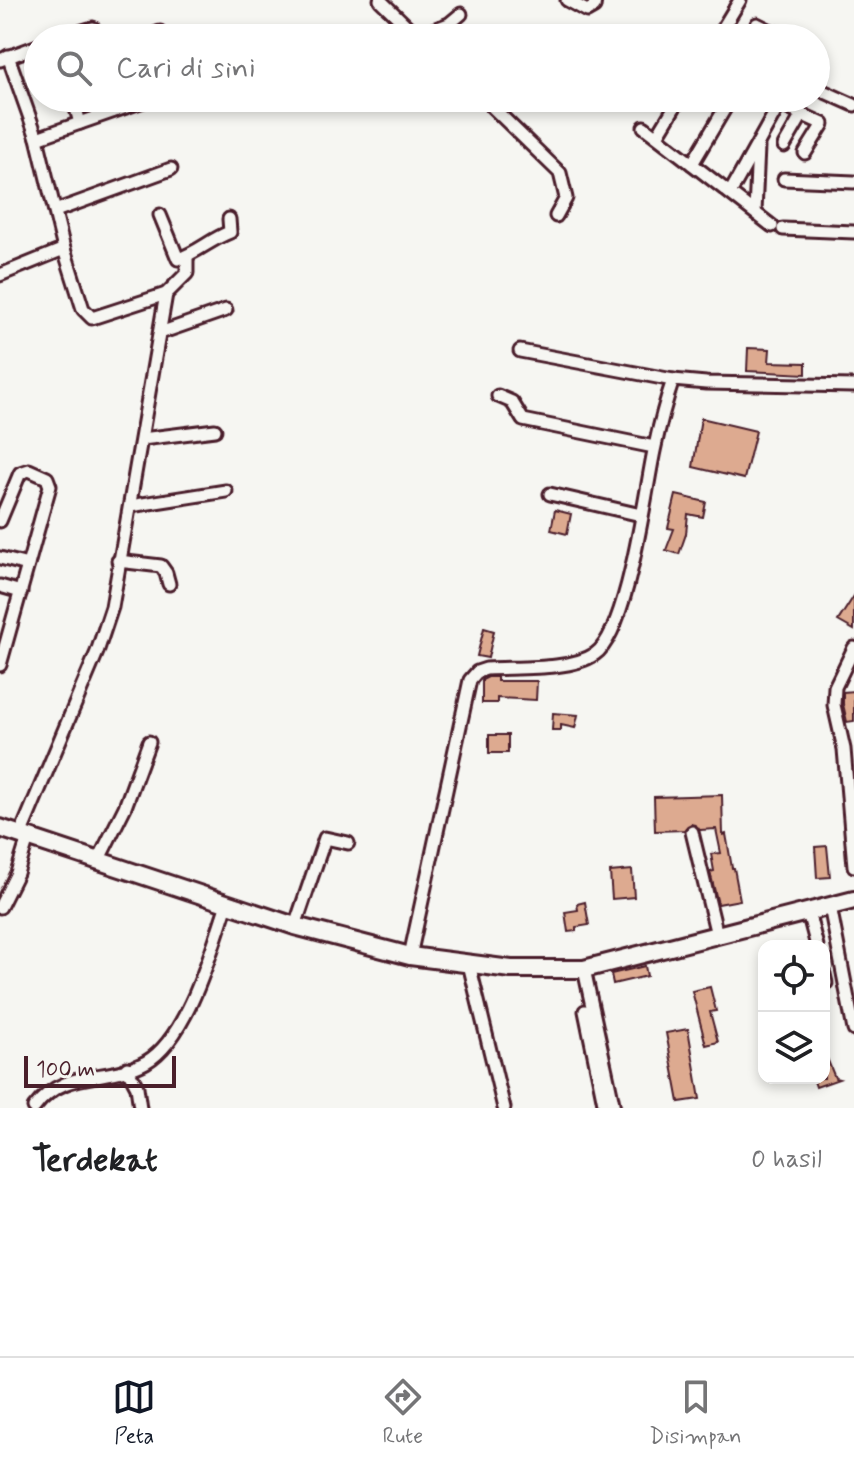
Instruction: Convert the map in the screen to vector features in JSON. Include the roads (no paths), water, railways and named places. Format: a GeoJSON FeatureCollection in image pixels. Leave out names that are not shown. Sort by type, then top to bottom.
{"type":"FeatureCollection","features":[{"type":"Feature","properties":{"kind":"highway"},"geometry":{"type":"LineString","coordinates":[[0,828],[295,926],[410,956],[511,969],[580,969],[854,900]]}},
{"type":"Feature","properties":{"kind":"street"},"geometry":{"type":"LineString","coordinates":[[380,0],[405,24]]}},
{"type":"Feature","properties":{"kind":"street"},"geometry":{"type":"LineString","coordinates":[[567,0],[583,10],[598,2]]}},
{"type":"Feature","properties":{"kind":"street"},"geometry":{"type":"LineString","coordinates":[[725,24],[740,0]]}},
{"type":"Feature","properties":{"kind":"street"},"geometry":{"type":"LineString","coordinates":[[449,24],[461,14]]}},
{"type":"Feature","properties":{"kind":"street"},"geometry":{"type":"LineString","coordinates":[[24,51],[4,58],[24,106]]}},
{"type":"Feature","properties":{"kind":"street"},"geometry":{"type":"LineString","coordinates":[[830,94],[854,105]]}},
{"type":"Feature","properties":{"kind":"street"},"geometry":{"type":"LineString","coordinates":[[26,112],[37,138],[64,249],[88,317],[95,318],[166,294],[187,273],[187,256]]}},
{"type":"Feature","properties":{"kind":"street"},"geometry":{"type":"LineString","coordinates":[[77,112],[80,123]]}},
{"type":"Feature","properties":{"kind":"street"},"geometry":{"type":"LineString","coordinates":[[37,138],[112,112]]}},
{"type":"Feature","properties":{"kind":"street"},"geometry":{"type":"LineString","coordinates":[[497,112],[560,173],[566,198],[556,216]]}},
{"type":"Feature","properties":{"kind":"street"},"geometry":{"type":"LineString","coordinates":[[657,136],[672,112]]}},
{"type":"Feature","properties":{"kind":"street"},"geometry":{"type":"LineString","coordinates":[[692,164],[723,112]]}},
{"type":"Feature","properties":{"kind":"street"},"geometry":{"type":"LineString","coordinates":[[730,193],[775,112]]}},
{"type":"Feature","properties":{"kind":"street"},"geometry":{"type":"LineString","coordinates":[[798,112],[823,124],[805,153]]}},
{"type":"Feature","properties":{"kind":"street"},"geometry":{"type":"LineString","coordinates":[[784,146],[802,115]]}},
{"type":"Feature","properties":{"kind":"street"},"geometry":{"type":"LineString","coordinates":[[644,127],[778,227],[854,232]]}},
{"type":"Feature","properties":{"kind":"street"},"geometry":{"type":"LineString","coordinates":[[755,212],[758,143]]}},
{"type":"Feature","properties":{"kind":"street"},"geometry":{"type":"LineString","coordinates":[[55,211],[171,169]]}},
{"type":"Feature","properties":{"kind":"street"},"geometry":{"type":"LineString","coordinates":[[784,179],[854,182]]}},
{"type":"Feature","properties":{"kind":"street"},"geometry":{"type":"LineString","coordinates":[[160,215],[176,257],[180,259],[230,232],[229,219]]}},
{"type":"Feature","properties":{"kind":"street"},"geometry":{"type":"LineString","coordinates":[[0,275],[64,249]]}},
{"type":"Feature","properties":{"kind":"street"},"geometry":{"type":"LineString","coordinates":[[0,907],[17,873],[24,836],[112,607],[166,294]]}},
{"type":"Feature","properties":{"kind":"street"},"geometry":{"type":"LineString","coordinates":[[160,333],[226,310]]}},
{"type":"Feature","properties":{"kind":"street"},"geometry":{"type":"LineString","coordinates":[[520,351],[673,380],[854,386]]}},
{"type":"Feature","properties":{"kind":"street"},"geometry":{"type":"LineString","coordinates":[[410,956],[470,680],[477,672],[486,669],[576,661],[603,646],[612,630],[627,585],[654,447],[673,380]]}},
{"type":"Feature","properties":{"kind":"street"},"geometry":{"type":"LineString","coordinates":[[498,396],[512,402],[517,415],[523,420],[654,447]]}},
{"type":"Feature","properties":{"kind":"street"},"geometry":{"type":"LineString","coordinates":[[142,439],[215,430]]}},
{"type":"Feature","properties":{"kind":"street"},"geometry":{"type":"LineString","coordinates":[[0,521],[20,473],[29,470],[47,478],[50,486],[0,665]]}},
{"type":"Feature","properties":{"kind":"street"},"geometry":{"type":"LineString","coordinates":[[130,506],[226,491]]}},
{"type":"Feature","properties":{"kind":"street"},"geometry":{"type":"LineString","coordinates":[[550,494],[641,515]]}},
{"type":"Feature","properties":{"kind":"street"},"geometry":{"type":"LineString","coordinates":[[0,558],[28,565]]}},
{"type":"Feature","properties":{"kind":"street"},"geometry":{"type":"LineString","coordinates":[[118,561],[161,566],[169,584]]}},
{"type":"Feature","properties":{"kind":"street"},"geometry":{"type":"LineString","coordinates":[[0,586],[21,592]]}},
{"type":"Feature","properties":{"kind":"street"},"geometry":{"type":"LineString","coordinates":[[854,648],[835,687],[834,705],[844,749],[854,866]]}},
{"type":"Feature","properties":{"kind":"street"},"geometry":{"type":"LineString","coordinates":[[98,861],[125,807],[149,742]]}},
{"type":"Feature","properties":{"kind":"street"},"geometry":{"type":"LineString","coordinates":[[692,832],[717,935]]}},
{"type":"Feature","properties":{"kind":"street"},"geometry":{"type":"LineString","coordinates":[[295,926],[325,838],[348,843]]}},
{"type":"Feature","properties":{"kind":"street"},"geometry":{"type":"LineString","coordinates":[[34,1108],[45,1094],[64,1083],[144,1063],[161,1052],[178,1029],[204,972],[227,904]]}},
{"type":"Feature","properties":{"kind":"street"},"geometry":{"type":"LineString","coordinates":[[830,906],[854,1030]]}},
{"type":"Feature","properties":{"kind":"street"},"geometry":{"type":"LineString","coordinates":[[808,912],[815,940]]}},
{"type":"Feature","properties":{"kind":"street"},"geometry":{"type":"LineString","coordinates":[[469,964],[504,1108]]}},
{"type":"Feature","properties":{"kind":"street"},"geometry":{"type":"LineString","coordinates":[[580,969],[609,1107]]}},
{"type":"Feature","properties":{"kind":"street"},"geometry":{"type":"LineString","coordinates":[[127,1068],[137,1087],[140,1108]]}}]}
